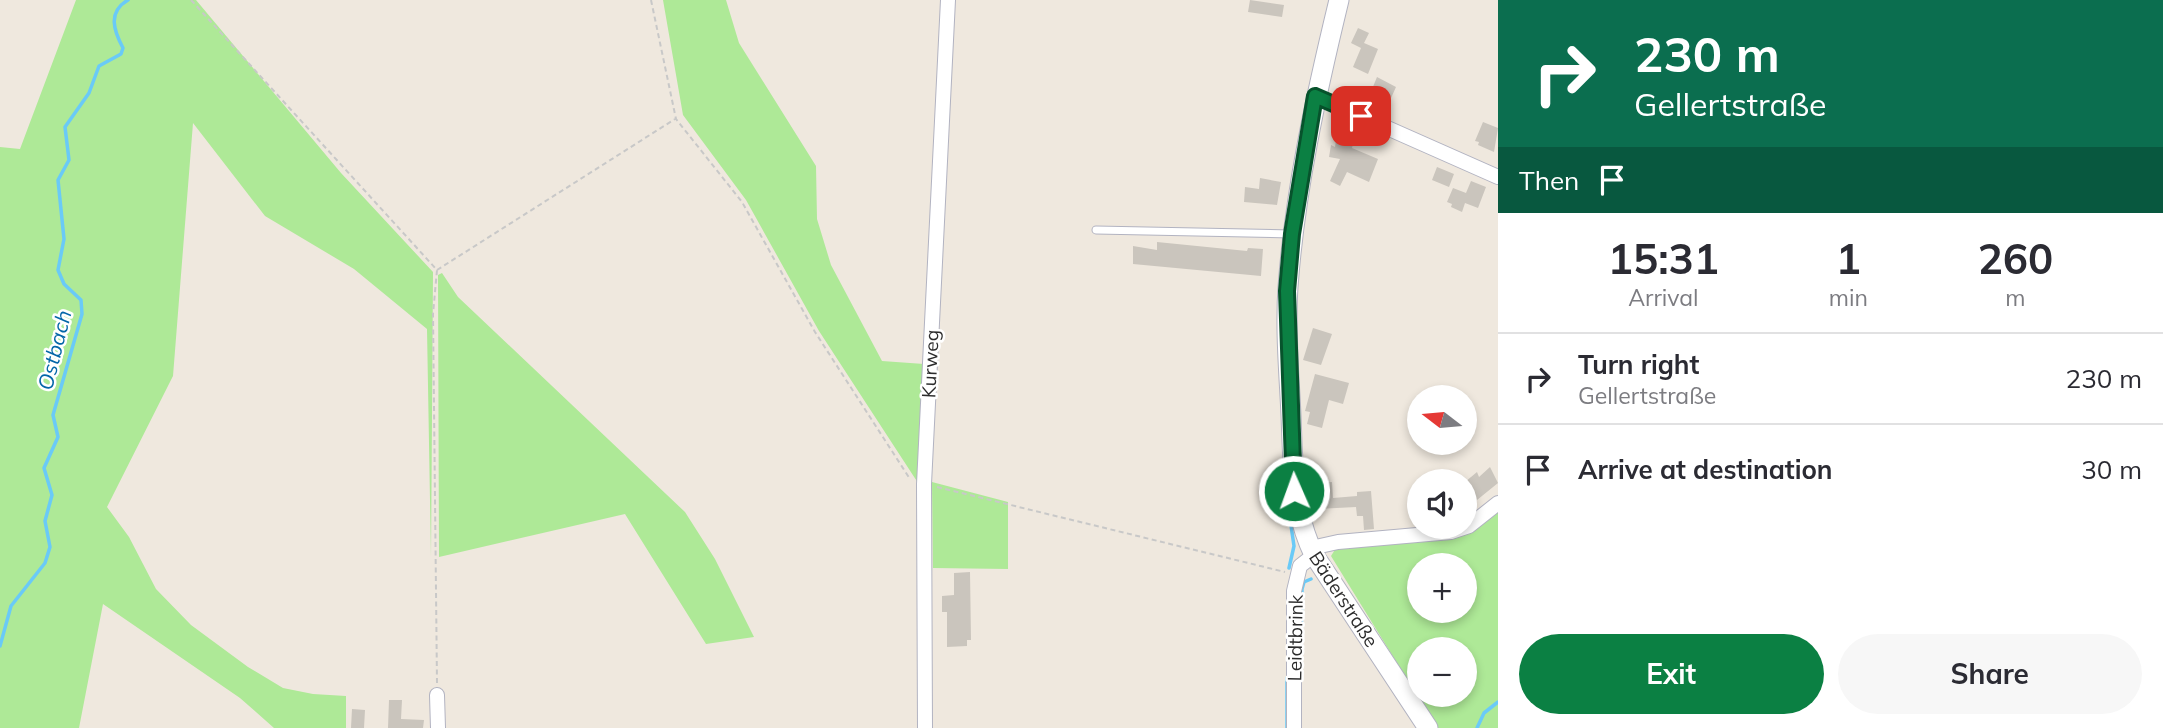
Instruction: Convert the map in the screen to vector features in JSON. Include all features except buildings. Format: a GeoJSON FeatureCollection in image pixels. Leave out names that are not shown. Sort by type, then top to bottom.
{"type":"FeatureCollection","features":[{"type":"Feature","properties":{"kind":"street","name":"Kurweg"},"geometry":{"type":"LineString","coordinates":[[925,728],[924,484],[948,0]]}},
{"type":"Feature","properties":{"kind":"street","name":"Bäderstraße"},"geometry":{"type":"LineString","coordinates":[[1339,0],[1315,96],[1292,234],[1287,291],[1294,491],[1297,510],[1312,552],[1429,728]]}},
{"type":"Feature","properties":{"kind":"street"},"geometry":{"type":"LineString","coordinates":[[1315,96],[1498,177]]}},
{"type":"Feature","properties":{"kind":"street"},"geometry":{"type":"LineString","coordinates":[[1312,552],[1338,542],[1451,532],[1469,526],[1498,503]]}},
{"type":"Feature","properties":{"kind":"street","name":"Leidtbrink"},"geometry":{"type":"LineString","coordinates":[[1294,728],[1296,575],[1312,552]]}},
{"type":"Feature","properties":{"kind":"street"},"geometry":{"type":"LineString","coordinates":[[437,695],[438,728]]}},
{"type":"Feature","properties":{"kind":"lane"},"geometry":{"type":"LineString","coordinates":[[1096,230],[1292,234]]}},
{"type":"Feature","properties":{"kind":"path"},"geometry":{"type":"LineString","coordinates":[[191,0],[437,270],[433,314],[437,695]]}},
{"type":"Feature","properties":{"kind":"path"},"geometry":{"type":"LineString","coordinates":[[651,0],[676,119],[742,202],[816,332],[924,500]]}},
{"type":"Feature","properties":{"kind":"path"},"geometry":{"type":"LineString","coordinates":[[437,270],[676,119]]}},
{"type":"Feature","properties":{"kind":"path"},"geometry":{"type":"LineString","coordinates":[[924,484],[1296,575]]}},
{"type":"Feature","properties":{"kind":"green space"},"geometry":{"type":"Polygon","coordinates":[[[76,0],[196,0],[341,173],[433,272],[431,557],[427,329],[354,269],[265,216],[193,123],[173,376],[107,507],[129,537],[156,589],[191,625],[248,667],[283,688],[313,694],[346,696],[346,728],[274,728],[240,698],[103,604],[79,728],[0,728],[0,147],[20,149],[76,0]]]}},
{"type":"Feature","properties":{"kind":"green space"},"geometry":{"type":"Polygon","coordinates":[[[663,0],[726,0],[739,43],[816,166],[817,219],[831,265],[882,361],[924,364],[920,486],[819,331],[746,200],[683,115],[663,0]]]}},
{"type":"Feature","properties":{"kind":"green space"},"geometry":{"type":"Polygon","coordinates":[[[442,273],[458,297],[685,512],[715,559],[754,637],[706,644],[625,514],[439,557],[438,275],[442,273]]]}},
{"type":"Feature","properties":{"kind":"green space"},"geometry":{"type":"Polygon","coordinates":[[[932,482],[1008,502],[1008,569],[933,568],[932,482]]]}},
{"type":"Feature","properties":{"kind":"green space"},"geometry":{"type":"Polygon","coordinates":[[[1498,510],[1498,728],[1437,728],[1424,707],[1477,707],[1477,637],[1407,637],[1407,679],[1331,556],[1336,548],[1422,539],[1477,539],[1477,522],[1498,510]]]}},
{"type":"Feature","properties":{"kind":"waterway","name":"Ostbach"},"geometry":{"type":"LineString","coordinates":[[0,646],[11,606],[45,563],[50,547],[45,521],[52,495],[44,468],[58,437],[53,415],[82,314],[81,300],[64,284],[58,270],[64,239],[58,180],[69,160],[65,127],[89,93],[99,66],[121,54],[123,48],[114,22],[117,10],[128,0]]}},
{"type":"Feature","properties":{"kind":"waterway"},"geometry":{"type":"LineString","coordinates":[[1286,491],[1294,546],[1289,568]]}},
{"type":"Feature","properties":{"kind":"waterway"},"geometry":{"type":"LineString","coordinates":[[1301,645],[1302,589],[1304,582],[1311,579]]}},
{"type":"Feature","properties":{"kind":"waterway"},"geometry":{"type":"LineString","coordinates":[[1287,678],[1287,728]]}},
{"type":"Feature","properties":{"kind":"waterway"},"geometry":{"type":"LineString","coordinates":[[1477,728],[1484,713],[1498,702]]}},
{"type":"Feature","properties":{"kind":"route"},"geometry":{"type":"LineString","coordinates":[[1294,491],[1287,291],[1292,234],[1315,96],[1361,116]]}}]}
